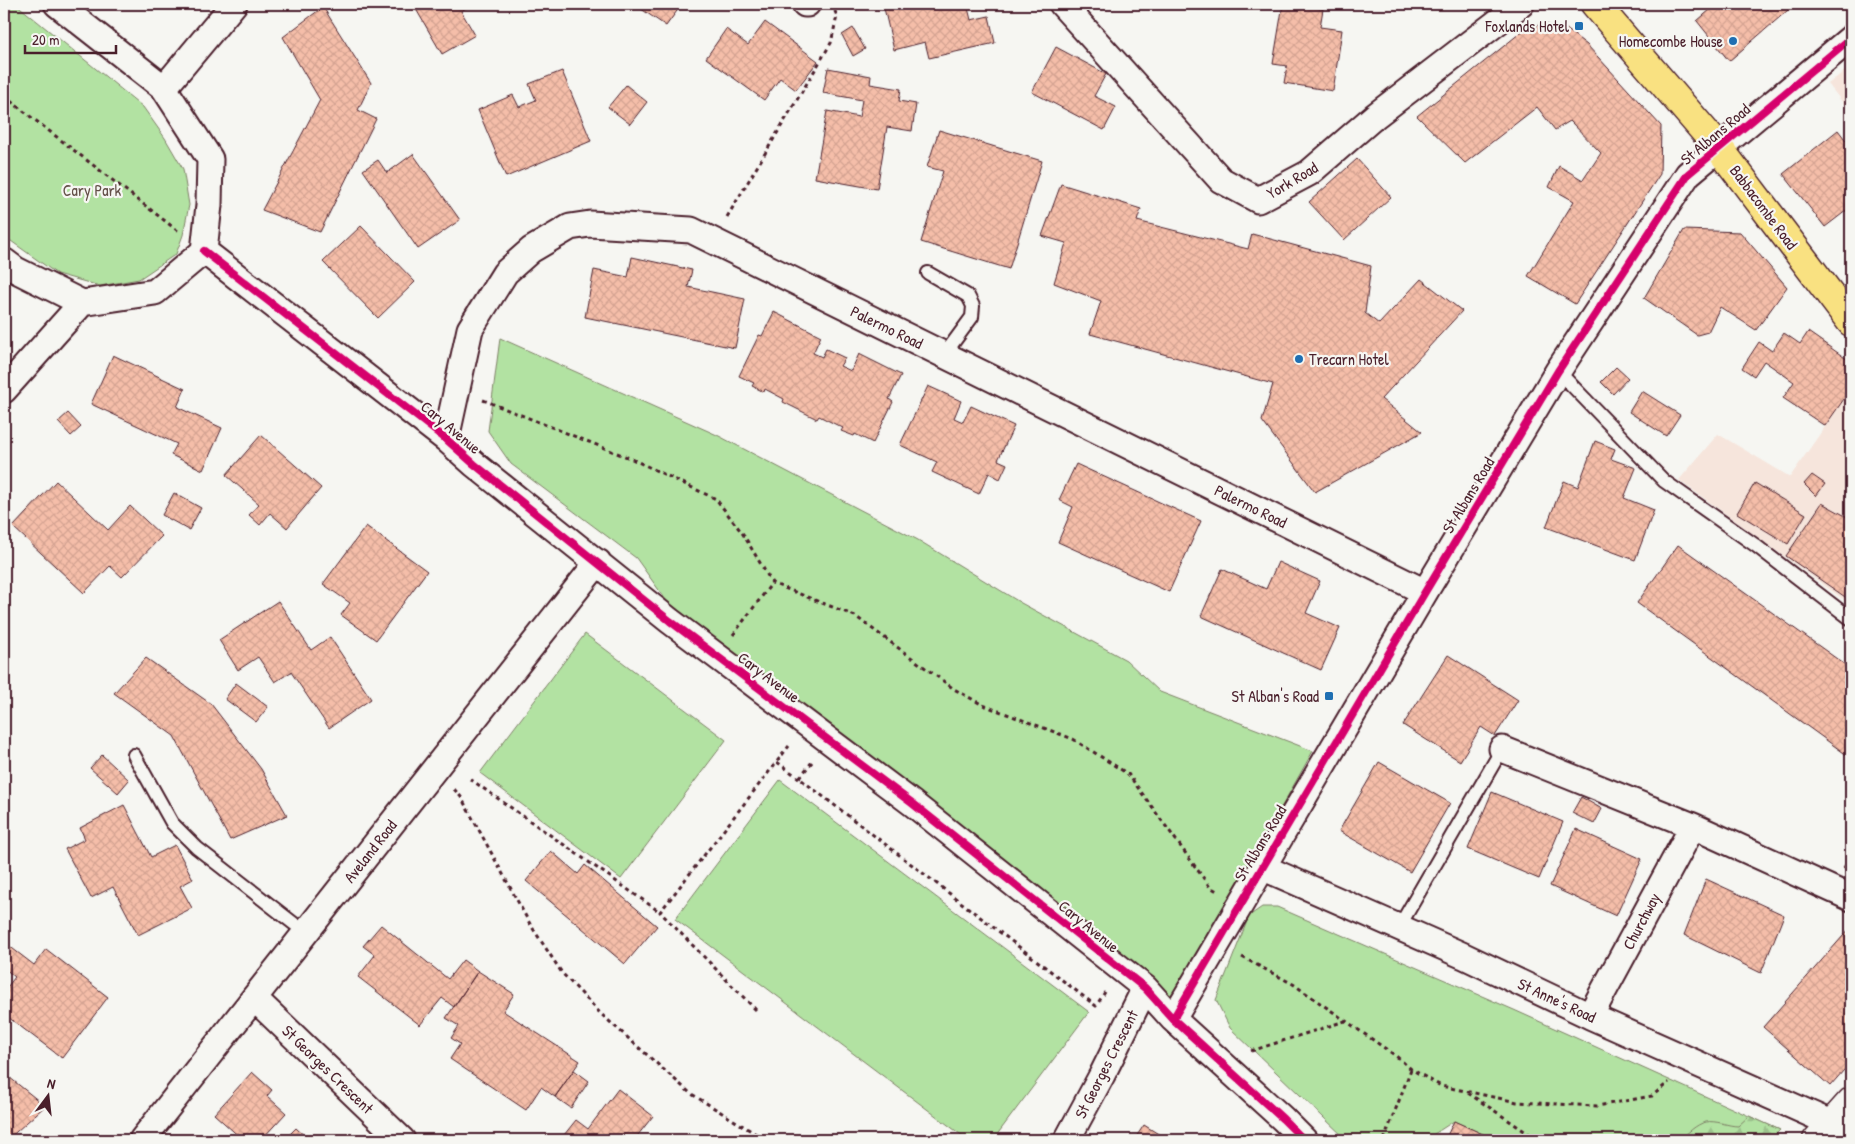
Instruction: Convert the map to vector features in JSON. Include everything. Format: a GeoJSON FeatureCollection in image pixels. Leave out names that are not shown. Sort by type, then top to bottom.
{"type":"FeatureCollection","features":[{"type":"Feature","properties":{"kind":"main road","name":"Babbacombe Road"},"geometry":{"type":"LineString","coordinates":[[1595,4],[1719,148],[1851,322]]}},
{"type":"Feature","properties":{"kind":"street"},"geometry":{"type":"LineString","coordinates":[[4,261],[16,270],[82,303],[155,292],[204,251],[209,205],[210,159],[164,88],[57,4]]}},
{"type":"Feature","properties":{"kind":"street"},"geometry":{"type":"LineString","coordinates":[[164,88],[234,4]]}},
{"type":"Feature","properties":{"kind":"street","name":"York Road"},"geometry":{"type":"LineString","coordinates":[[1062,4],[1221,180],[1258,200],[1309,173],[1375,116],[1522,4]]}},
{"type":"Feature","properties":{"kind":"street","name":"St Albans Road"},"geometry":{"type":"LineString","coordinates":[[1173,1019],[1558,371],[1688,174],[1851,38]]}},
{"type":"Feature","properties":{"kind":"street","name":"Palermo Road"},"geometry":{"type":"LineString","coordinates":[[446,440],[470,329],[505,273],[531,250],[570,227],[590,224],[691,230],[1425,592]]}},
{"type":"Feature","properties":{"kind":"street","name":"Cary Avenue"},"geometry":{"type":"LineString","coordinates":[[204,251],[446,440],[670,620],[912,803],[1145,988],[1173,1019],[1304,1140]]}},
{"type":"Feature","properties":{"kind":"street"},"geometry":{"type":"LineString","coordinates":[[4,390],[82,303]]}},
{"type":"Feature","properties":{"kind":"street","name":"Aveland Road"},"geometry":{"type":"LineString","coordinates":[[142,1140],[598,562]]}},
{"type":"Feature","properties":{"kind":"street"},"geometry":{"type":"LineString","coordinates":[[1502,749],[1693,826],[1851,898]]}},
{"type":"Feature","properties":{"kind":"street","name":"Churchway"},"geometry":{"type":"LineString","coordinates":[[1590,1016],[1693,826]]}},
{"type":"Feature","properties":{"kind":"street","name":"St Anne's Road"},"geometry":{"type":"LineString","coordinates":[[1262,867],[1399,927],[1683,1057],[1833,1132]]}},
{"type":"Feature","properties":{"kind":"street","name":"St Georges Crescent"},"geometry":{"type":"LineString","coordinates":[[1067,1140],[1145,988]]}},
{"type":"Feature","properties":{"kind":"street","name":"St Georges Crescent"},"geometry":{"type":"LineString","coordinates":[[254,998],[402,1140]]}},
{"type":"Feature","properties":{"kind":"street"},"geometry":{"type":"LineString","coordinates":[[1833,1132],[1851,1102]]}},
{"type":"Feature","properties":{"kind":"lane"},"geometry":{"type":"LineString","coordinates":[[928,273],[968,296],[973,306],[972,317],[944,355]]}},
{"type":"Feature","properties":{"kind":"lane"},"geometry":{"type":"LineString","coordinates":[[1558,371],[1664,481],[1754,545],[1851,619]]}},
{"type":"Feature","properties":{"kind":"lane"},"geometry":{"type":"LineString","coordinates":[[1399,927],[1502,749]]}},
{"type":"Feature","properties":{"kind":"lane"},"geometry":{"type":"LineString","coordinates":[[134,754],[172,823],[197,848],[306,932]]}},
{"type":"Feature","properties":{"kind":"path"},"geometry":{"type":"LineString","coordinates":[[713,242],[831,43],[837,16],[832,4]]}},
{"type":"Feature","properties":{"kind":"path"},"geometry":{"type":"LineString","coordinates":[[4,96],[204,251]]}},
{"type":"Feature","properties":{"kind":"path"},"geometry":{"type":"LineString","coordinates":[[457,391],[632,459],[716,498],[743,534],[772,583],[855,616],[954,688],[983,705],[1073,739],[1128,774],[1210,887],[1240,905]]}},
{"type":"Feature","properties":{"kind":"path"},"geometry":{"type":"LineString","coordinates":[[719,656],[772,583]]}},
{"type":"Feature","properties":{"kind":"path"},"geometry":{"type":"LineString","coordinates":[[660,912],[807,723]]}},
{"type":"Feature","properties":{"kind":"path"},"geometry":{"type":"LineString","coordinates":[[799,778],[830,741]]}},
{"type":"Feature","properties":{"kind":"path"},"geometry":{"type":"LineString","coordinates":[[777,762],[1096,1006],[1120,968]]}},
{"type":"Feature","properties":{"kind":"path"},"geometry":{"type":"LineString","coordinates":[[436,768],[461,798],[530,924],[562,973],[601,1014],[690,1093],[756,1134],[772,1140]]}},
{"type":"Feature","properties":{"kind":"path"},"geometry":{"type":"LineString","coordinates":[[470,779],[660,912],[756,1010]]}},
{"type":"Feature","properties":{"kind":"path"},"geometry":{"type":"LineString","coordinates":[[1217,944],[1293,984],[1396,1056],[1411,1070],[1441,1086],[1518,1102],[1597,1106],[1652,1096],[1671,1080],[1683,1057]]}},
{"type":"Feature","properties":{"kind":"path"},"geometry":{"type":"LineString","coordinates":[[1219,1061],[1346,1020]]}},
{"type":"Feature","properties":{"kind":"path"},"geometry":{"type":"LineString","coordinates":[[1384,1140],[1411,1070]]}},
{"type":"Feature","properties":{"kind":"path"},"geometry":{"type":"LineString","coordinates":[[1465,1091],[1538,1140]]}},
{"type":"Feature","properties":{"kind":"shaded area"},"geometry":{"type":"Polygon","coordinates":[[[1851,66],[1851,113],[1828,84],[1851,66]]]}},
{"type":"Feature","properties":{"kind":"shaded area"},"geometry":{"type":"Polygon","coordinates":[[[1851,389],[1851,605],[1679,480],[1718,434],[1790,477],[1851,389]]]}},
{"type":"Feature","properties":{"kind":"green space","name":"Cary Park"},"geometry":{"type":"Polygon","coordinates":[[[4,4],[16,4],[143,107],[165,138],[183,169],[189,205],[183,235],[176,254],[139,279],[100,286],[57,274],[4,236],[4,4]]]}},
{"type":"Feature","properties":{"kind":"green space"},"geometry":{"type":"Polygon","coordinates":[[[500,338],[717,435],[918,540],[1021,603],[1126,660],[1160,692],[1313,751],[1172,1001],[671,607],[636,558],[511,464],[488,431],[500,338]]]}},
{"type":"Feature","properties":{"kind":"green space"},"geometry":{"type":"Polygon","coordinates":[[[585,634],[726,740],[621,879],[480,773],[585,634]]]}},
{"type":"Feature","properties":{"kind":"green space"},"geometry":{"type":"Polygon","coordinates":[[[780,780],[1089,1012],[993,1140],[968,1140],[675,919],[780,780]]]}},
{"type":"Feature","properties":{"kind":"green space"},"geometry":{"type":"Polygon","coordinates":[[[1262,907],[1277,907],[1514,1010],[1780,1130],[1770,1140],[1496,1140],[1454,1121],[1425,1140],[1347,1140],[1230,1028],[1216,1000],[1249,916],[1262,907]]]}},
{"type":"Feature","properties":{"kind":"green space"},"geometry":{"type":"Polygon","coordinates":[[[1749,1116],[1780,1130],[1770,1140],[1679,1140],[1702,1123],[1714,1122],[1738,1126],[1749,1116]]]}},
{"type":"Feature","properties":{"kind":"building"},"geometry":{"type":"Polygon","coordinates":[[[413,4],[473,4],[461,11],[475,35],[442,54],[413,4]]]}},
{"type":"Feature","properties":{"kind":"building"},"geometry":{"type":"Polygon","coordinates":[[[634,4],[682,4],[666,26],[634,4]]]}},
{"type":"Feature","properties":{"kind":"building"},"geometry":{"type":"Polygon","coordinates":[[[883,4],[967,4],[971,20],[989,16],[995,43],[929,58],[925,42],[894,50],[883,4]]]}},
{"type":"Feature","properties":{"kind":"building"},"geometry":{"type":"Polygon","coordinates":[[[1283,4],[1323,9],[1320,27],[1342,30],[1333,91],[1284,83],[1287,66],[1273,64],[1283,4]]]}},
{"type":"Feature","properties":{"kind":"building","name":"Homecombe House"},"geometry":{"type":"Polygon","coordinates":[[[1706,4],[1795,4],[1729,61],[1697,21],[1711,9],[1706,4]]]}},
{"type":"Feature","properties":{"kind":"building"},"geometry":{"type":"Polygon","coordinates":[[[323,7],[371,83],[358,110],[376,119],[320,232],[262,210],[320,100],[283,37],[323,7]]]}},
{"type":"Feature","properties":{"kind":"building"},"geometry":{"type":"Polygon","coordinates":[[[765,22],[818,61],[796,90],[780,78],[764,100],[706,58],[726,29],[748,45],[765,22]]]}},
{"type":"Feature","properties":{"kind":"building"},"geometry":{"type":"Polygon","coordinates":[[[1542,24],[1565,28],[1587,45],[1661,126],[1660,174],[1575,304],[1528,276],[1574,201],[1549,187],[1559,166],[1583,180],[1601,153],[1570,121],[1555,130],[1537,107],[1465,163],[1417,116],[1525,29],[1542,24]]]}},
{"type":"Feature","properties":{"kind":"building"},"geometry":{"type":"Polygon","coordinates":[[[853,28],[865,49],[853,56],[842,35],[853,28]]]}},
{"type":"Feature","properties":{"kind":"building"},"geometry":{"type":"Polygon","coordinates":[[[1056,47],[1106,74],[1094,96],[1116,107],[1104,130],[1032,92],[1056,47]]]}},
{"type":"Feature","properties":{"kind":"building"},"geometry":{"type":"Polygon","coordinates":[[[828,68],[871,76],[870,84],[901,89],[899,101],[916,104],[912,131],[887,127],[877,189],[815,178],[827,111],[859,117],[862,100],[823,93],[828,68]]]}},
{"type":"Feature","properties":{"kind":"building"},"geometry":{"type":"Polygon","coordinates":[[[562,71],[591,141],[506,177],[478,110],[513,95],[519,107],[536,100],[529,84],[562,71]]]}},
{"type":"Feature","properties":{"kind":"building"},"geometry":{"type":"Polygon","coordinates":[[[626,85],[647,102],[630,124],[608,107],[626,85]]]}},
{"type":"Feature","properties":{"kind":"building"},"geometry":{"type":"Polygon","coordinates":[[[939,130],[1042,161],[1009,269],[921,242],[943,171],[927,167],[939,130]]]}},
{"type":"Feature","properties":{"kind":"building"},"geometry":{"type":"Polygon","coordinates":[[[1838,130],[1851,147],[1851,207],[1825,227],[1783,174],[1838,130]]]}},
{"type":"Feature","properties":{"kind":"building"},"geometry":{"type":"Polygon","coordinates":[[[413,154],[460,220],[418,249],[363,170],[378,160],[387,173],[413,154]]]}},
{"type":"Feature","properties":{"kind":"building"},"geometry":{"type":"Polygon","coordinates":[[[1357,159],[1391,197],[1344,240],[1309,202],[1357,159]]]}},
{"type":"Feature","properties":{"kind":"building","name":"Trecarn Hotel"},"geometry":{"type":"Polygon","coordinates":[[[1061,184],[1141,209],[1137,221],[1248,249],[1252,234],[1371,266],[1365,313],[1379,324],[1421,279],[1462,311],[1381,399],[1422,432],[1315,492],[1262,421],[1273,384],[1090,334],[1101,301],[1054,283],[1066,243],[1042,236],[1061,184]]]}},
{"type":"Feature","properties":{"kind":"building"},"geometry":{"type":"Polygon","coordinates":[[[361,226],[415,282],[378,318],[323,262],[361,226]]]}},
{"type":"Feature","properties":{"kind":"building"},"geometry":{"type":"Polygon","coordinates":[[[1684,230],[1740,232],[1787,287],[1756,330],[1720,307],[1708,332],[1697,335],[1644,298],[1684,230]]]}},
{"type":"Feature","properties":{"kind":"building"},"geometry":{"type":"Polygon","coordinates":[[[632,257],[692,270],[688,287],[745,299],[735,348],[585,317],[594,270],[628,277],[632,257]]]}},
{"type":"Feature","properties":{"kind":"building"},"geometry":{"type":"Polygon","coordinates":[[[774,312],[821,336],[813,353],[822,357],[826,349],[845,358],[840,366],[851,371],[859,354],[901,375],[889,399],[893,402],[873,443],[855,434],[854,436],[841,431],[843,428],[819,416],[817,419],[783,402],[784,399],[765,389],[764,392],[752,386],[754,383],[739,376],[759,335],[762,336],[774,312]]]}},
{"type":"Feature","properties":{"kind":"building"},"geometry":{"type":"Polygon","coordinates":[[[1808,332],[1851,362],[1851,389],[1825,426],[1783,398],[1794,382],[1764,361],[1754,376],[1742,368],[1759,342],[1772,351],[1784,333],[1800,344],[1808,332]]]}},
{"type":"Feature","properties":{"kind":"building"},"geometry":{"type":"Polygon","coordinates":[[[113,355],[185,389],[177,407],[222,428],[203,470],[171,455],[177,444],[91,404],[113,355]]]}},
{"type":"Feature","properties":{"kind":"building"},"geometry":{"type":"Polygon","coordinates":[[[1616,367],[1628,378],[1613,394],[1601,382],[1616,367]]]}},
{"type":"Feature","properties":{"kind":"building"},"geometry":{"type":"Polygon","coordinates":[[[928,386],[961,401],[954,418],[963,422],[971,406],[1014,426],[998,460],[1007,464],[1000,479],[989,473],[979,494],[932,472],[937,462],[900,445],[928,386]]]}},
{"type":"Feature","properties":{"kind":"building"},"geometry":{"type":"Polygon","coordinates":[[[1642,391],[1680,415],[1666,436],[1629,412],[1642,391]]]}},
{"type":"Feature","properties":{"kind":"building"},"geometry":{"type":"Polygon","coordinates":[[[68,413],[81,427],[71,436],[58,422],[68,413]]]}},
{"type":"Feature","properties":{"kind":"building"},"geometry":{"type":"Polygon","coordinates":[[[261,435],[321,488],[287,528],[270,513],[260,525],[249,515],[259,504],[226,475],[261,435]]]}},
{"type":"Feature","properties":{"kind":"building"},"geometry":{"type":"Polygon","coordinates":[[[1595,441],[1615,449],[1611,459],[1636,468],[1624,498],[1654,510],[1635,560],[1546,527],[1564,481],[1578,487],[1595,441]]]}},
{"type":"Feature","properties":{"kind":"building"},"geometry":{"type":"Polygon","coordinates":[[[1076,464],[1201,521],[1169,592],[1058,542],[1073,507],[1059,500],[1076,464]]]}},
{"type":"Feature","properties":{"kind":"building"},"geometry":{"type":"Polygon","coordinates":[[[1812,475],[1825,484],[1816,496],[1804,484],[1812,475]]]}},
{"type":"Feature","properties":{"kind":"building"},"geometry":{"type":"Polygon","coordinates":[[[56,481],[108,530],[130,506],[162,536],[122,577],[110,566],[84,593],[13,527],[56,481]]]}},
{"type":"Feature","properties":{"kind":"building"},"geometry":{"type":"Polygon","coordinates":[[[1755,483],[1806,514],[1788,544],[1737,513],[1755,483]]]}},
{"type":"Feature","properties":{"kind":"building"},"geometry":{"type":"Polygon","coordinates":[[[174,493],[201,508],[189,530],[162,515],[174,493]]]}},
{"type":"Feature","properties":{"kind":"building"},"geometry":{"type":"Polygon","coordinates":[[[1822,503],[1851,519],[1851,601],[1786,556],[1822,503]]]}},
{"type":"Feature","properties":{"kind":"building"},"geometry":{"type":"Polygon","coordinates":[[[366,526],[427,571],[376,640],[341,615],[350,603],[323,584],[366,526]]]}},
{"type":"Feature","properties":{"kind":"building"},"geometry":{"type":"Polygon","coordinates":[[[1678,545],[1851,669],[1851,758],[1637,603],[1678,545]]]}},
{"type":"Feature","properties":{"kind":"building"},"geometry":{"type":"Polygon","coordinates":[[[1278,562],[1320,581],[1306,613],[1340,628],[1321,670],[1201,616],[1222,569],[1266,589],[1278,562]]]}},
{"type":"Feature","properties":{"kind":"building"},"geometry":{"type":"Polygon","coordinates":[[[278,601],[311,650],[330,637],[371,699],[329,728],[291,672],[275,682],[258,657],[238,670],[219,640],[278,601]]]}},
{"type":"Feature","properties":{"kind":"building"},"geometry":{"type":"Polygon","coordinates":[[[1448,655],[1518,700],[1495,736],[1481,727],[1460,761],[1403,725],[1448,655]]]}},
{"type":"Feature","properties":{"kind":"building"},"geometry":{"type":"Polygon","coordinates":[[[146,658],[211,704],[261,769],[287,815],[230,840],[174,736],[114,693],[146,658]]]}},
{"type":"Feature","properties":{"kind":"building"},"geometry":{"type":"Polygon","coordinates":[[[236,683],[268,707],[256,722],[225,699],[236,683]]]}},
{"type":"Feature","properties":{"kind":"building"},"geometry":{"type":"Polygon","coordinates":[[[102,755],[129,780],[118,793],[90,768],[102,755]]]}},
{"type":"Feature","properties":{"kind":"building"},"geometry":{"type":"Polygon","coordinates":[[[1379,762],[1450,803],[1410,872],[1339,831],[1379,762]]]}},
{"type":"Feature","properties":{"kind":"building"},"geometry":{"type":"Polygon","coordinates":[[[1492,792],[1563,822],[1539,879],[1468,849],[1492,792]]]}},
{"type":"Feature","properties":{"kind":"building"},"geometry":{"type":"Polygon","coordinates":[[[1581,797],[1602,809],[1594,824],[1572,813],[1581,797]]]}},
{"type":"Feature","properties":{"kind":"building"},"geometry":{"type":"Polygon","coordinates":[[[124,805],[151,857],[175,845],[193,879],[180,886],[192,908],[138,935],[113,887],[91,898],[65,849],[85,839],[80,828],[124,805]]]}},
{"type":"Feature","properties":{"kind":"building"},"geometry":{"type":"Polygon","coordinates":[[[1576,829],[1642,859],[1616,916],[1550,886],[1576,829]]]}},
{"type":"Feature","properties":{"kind":"building"},"geometry":{"type":"Polygon","coordinates":[[[551,851],[578,874],[585,865],[657,926],[625,964],[526,881],[551,851]]]}},
{"type":"Feature","properties":{"kind":"building"},"geometry":{"type":"Polygon","coordinates":[[[1851,857],[1851,874],[1843,867],[1851,857]]]}},
{"type":"Feature","properties":{"kind":"building"},"geometry":{"type":"Polygon","coordinates":[[[1706,879],[1784,915],[1761,973],[1684,935],[1706,879]]]}},
{"type":"Feature","properties":{"kind":"building"},"geometry":{"type":"Polygon","coordinates":[[[381,925],[448,979],[463,960],[478,971],[454,1007],[442,998],[420,1025],[358,977],[375,955],[363,946],[381,925]]]}},
{"type":"Feature","properties":{"kind":"building"},"geometry":{"type":"Polygon","coordinates":[[[1851,927],[1851,1062],[1830,1086],[1763,1027],[1851,927]]]}},
{"type":"Feature","properties":{"kind":"building"},"geometry":{"type":"Polygon","coordinates":[[[4,942],[34,965],[46,949],[108,997],[62,1058],[4,1014],[4,991],[15,977],[4,968],[4,942]]]}},
{"type":"Feature","properties":{"kind":"building"},"geometry":{"type":"Polygon","coordinates":[[[478,971],[514,994],[503,1011],[580,1061],[555,1097],[541,1087],[526,1110],[450,1059],[460,1044],[451,1038],[459,1026],[446,1018],[478,971]]]}},
{"type":"Feature","properties":{"kind":"building"},"geometry":{"type":"Polygon","coordinates":[[[574,1070],[589,1081],[571,1108],[555,1097],[574,1070]]]}},
{"type":"Feature","properties":{"kind":"building"},"geometry":{"type":"Polygon","coordinates":[[[252,1072],[272,1090],[267,1096],[286,1113],[261,1140],[243,1140],[214,1114],[252,1072]]]}},
{"type":"Feature","properties":{"kind":"building"},"geometry":{"type":"Polygon","coordinates":[[[4,1073],[45,1106],[7,1140],[4,1140],[4,1073]]]}},
{"type":"Feature","properties":{"kind":"building"},"geometry":{"type":"Polygon","coordinates":[[[618,1089],[653,1116],[634,1140],[560,1140],[576,1120],[588,1129],[618,1089]]]}},
{"type":"Feature","properties":{"kind":"building"},"geometry":{"type":"Polygon","coordinates":[[[1454,1121],[1496,1140],[1445,1140],[1454,1121]]]}},
{"type":"Feature","properties":{"kind":"building"},"geometry":{"type":"Polygon","coordinates":[[[1144,1125],[1168,1140],[1134,1140],[1144,1125]]]}},
{"type":"Feature","properties":{"kind":"building"},"geometry":{"type":"Polygon","coordinates":[[[296,1128],[309,1140],[284,1140],[296,1128]]]}},
{"type":"Feature","properties":{"kind":"cycle path"},"geometry":{"type":"LineString","coordinates":[[1173,1019],[1558,371],[1688,174],[1851,38]]}},
{"type":"Feature","properties":{"kind":"cycle path"},"geometry":{"type":"LineString","coordinates":[[204,251],[446,439],[474,464],[670,621],[912,803],[1145,988],[1173,1019],[1304,1140]]}},
{"type":"Feature","properties":{"kind":"place","name":"Foxlands Hotel"},"geometry":{"type":"Point","coordinates":[1579,26]}},
{"type":"Feature","properties":{"kind":"place","name":"Homecombe House"},"geometry":{"type":"Point","coordinates":[1733,41]}},
{"type":"Feature","properties":{"kind":"place","name":"Trecarn Hotel"},"geometry":{"type":"Point","coordinates":[1299,359]}},
{"type":"Feature","properties":{"kind":"place","name":"St Alban's Road"},"geometry":{"type":"Point","coordinates":[1329,696]}}]}
